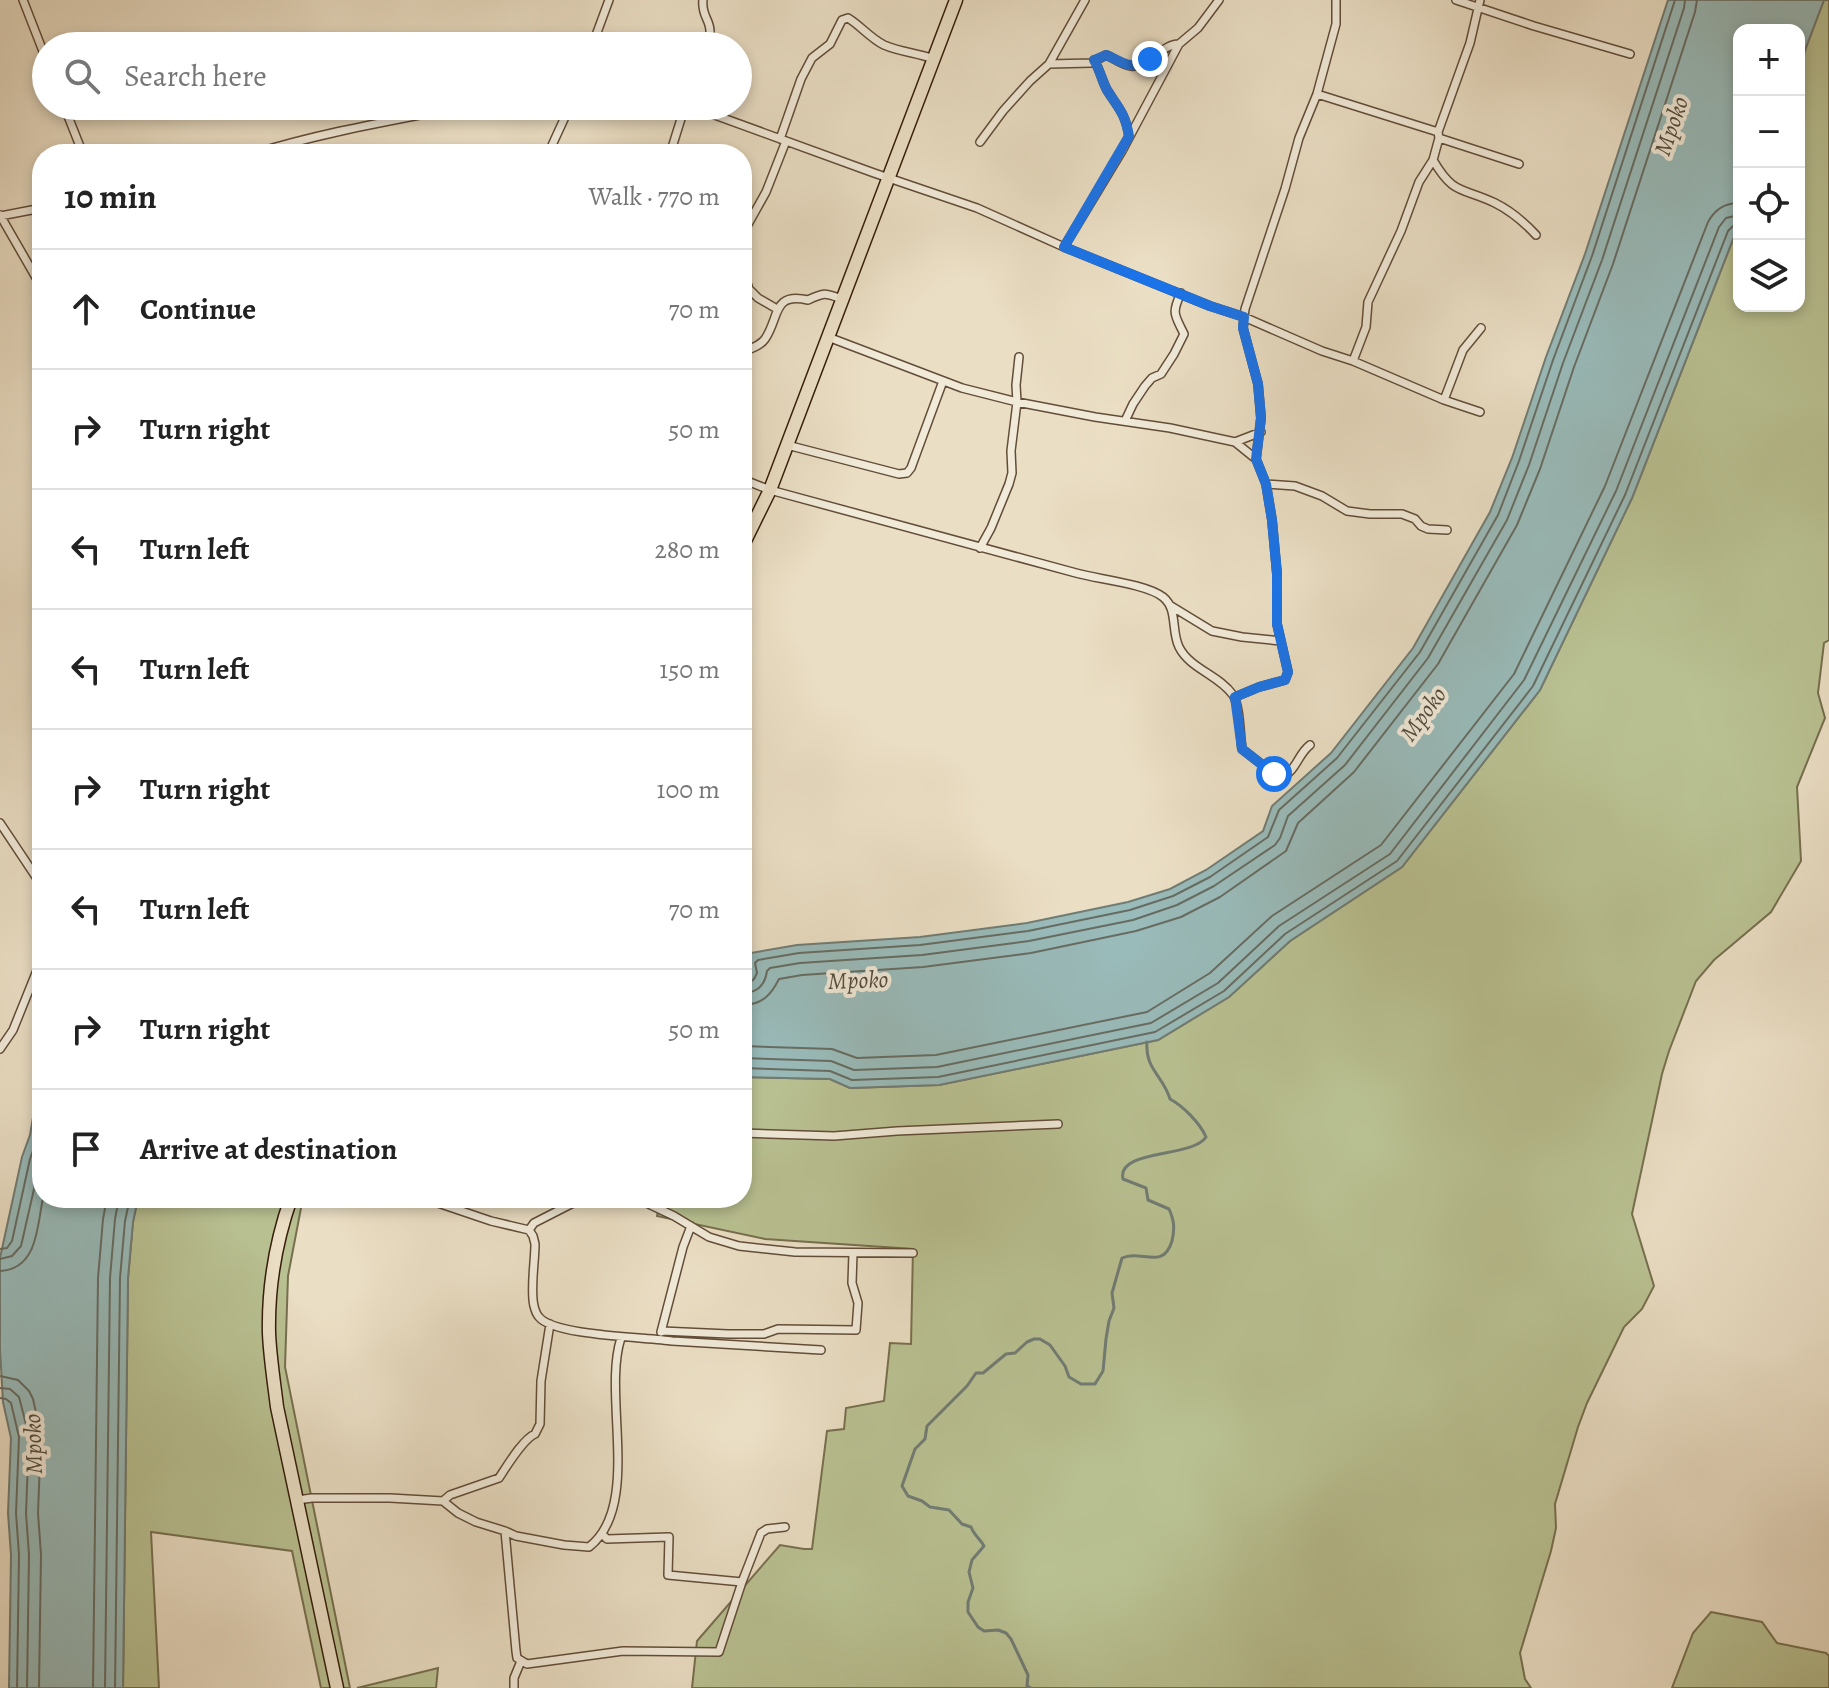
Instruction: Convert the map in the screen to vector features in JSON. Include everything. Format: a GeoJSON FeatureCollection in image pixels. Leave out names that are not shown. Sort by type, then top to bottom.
{"type":"FeatureCollection","features":[{"type":"Feature","properties":{"kind":"main road"},"geometry":{"type":"LineString","coordinates":[[752,527],[770,490],[934,59],[951,2]]}},
{"type":"Feature","properties":{"kind":"main road"},"geometry":{"type":"LineString","coordinates":[[287,1208],[273,1268],[269,1332],[277,1407],[337,1688]]}},
{"type":"Feature","properties":{"kind":"street"},"geometry":{"type":"LineString","coordinates":[[23,0],[35,32]]}},
{"type":"Feature","properties":{"kind":"street"},"geometry":{"type":"LineString","coordinates":[[597,32],[609,0]]}},
{"type":"Feature","properties":{"kind":"street"},"geometry":{"type":"LineString","coordinates":[[703,0],[702,10],[710,32]]}},
{"type":"Feature","properties":{"kind":"street"},"geometry":{"type":"LineString","coordinates":[[980,142],[1003,111],[1049,64],[1085,0]]}},
{"type":"Feature","properties":{"kind":"street"},"geometry":{"type":"LineString","coordinates":[[1064,247],[1179,44],[1198,28],[1219,0]]}},
{"type":"Feature","properties":{"kind":"street"},"geometry":{"type":"LineString","coordinates":[[1256,459],[1261,432],[1258,384],[1243,328],[1244,317],[1299,138],[1317,94],[1336,24],[1336,0]]}},
{"type":"Feature","properties":{"kind":"street"},"geometry":{"type":"LineString","coordinates":[[1456,0],[1479,3],[1534,26],[1630,54]]}},
{"type":"Feature","properties":{"kind":"street"},"geometry":{"type":"LineString","coordinates":[[1353,361],[1366,327],[1368,302],[1401,231],[1419,182],[1433,160],[1479,3]]}},
{"type":"Feature","properties":{"kind":"street"},"geometry":{"type":"LineString","coordinates":[[752,217],[766,192],[801,79],[812,58],[830,44],[842,20],[848,18],[853,21],[887,47],[934,59]]}},
{"type":"Feature","properties":{"kind":"street"},"geometry":{"type":"LineString","coordinates":[[1049,64],[1082,64],[1106,55],[1133,67],[1142,65],[1170,45],[1179,44]]}},
{"type":"Feature","properties":{"kind":"street"},"geometry":{"type":"LineString","coordinates":[[1094,60],[1108,92],[1121,108],[1129,136]]}},
{"type":"Feature","properties":{"kind":"street"},"geometry":{"type":"LineString","coordinates":[[1317,94],[1519,164]]}},
{"type":"Feature","properties":{"kind":"street"},"geometry":{"type":"LineString","coordinates":[[70,120],[79,144]]}},
{"type":"Feature","properties":{"kind":"street"},"geometry":{"type":"LineString","coordinates":[[286,144],[396,120]]}},
{"type":"Feature","properties":{"kind":"street"},"geometry":{"type":"LineString","coordinates":[[553,144],[564,120]]}},
{"type":"Feature","properties":{"kind":"street"},"geometry":{"type":"LineString","coordinates":[[674,144],[682,120]]}},
{"type":"Feature","properties":{"kind":"street"},"geometry":{"type":"LineString","coordinates":[[727,120],[977,208],[1064,247],[1480,412]]}},
{"type":"Feature","properties":{"kind":"street"},"geometry":{"type":"LineString","coordinates":[[1433,160],[1451,186],[1496,204],[1522,220],[1536,235]]}},
{"type":"Feature","properties":{"kind":"street"},"geometry":{"type":"LineString","coordinates":[[32,210],[0,215],[32,271]]}},
{"type":"Feature","properties":{"kind":"street"},"geometry":{"type":"LineString","coordinates":[[752,292],[777,309]]}},
{"type":"Feature","properties":{"kind":"street"},"geometry":{"type":"LineString","coordinates":[[1125,421],[1145,386],[1161,374],[1181,344],[1184,334],[1174,317],[1174,310],[1181,293]]}},
{"type":"Feature","properties":{"kind":"street"},"geometry":{"type":"LineString","coordinates":[[752,348],[765,339],[777,309],[789,299],[797,297],[808,300],[818,294],[828,294],[842,299]]}},
{"type":"Feature","properties":{"kind":"street"},"geometry":{"type":"LineString","coordinates":[[1444,400],[1463,350],[1481,328]]}},
{"type":"Feature","properties":{"kind":"street"},"geometry":{"type":"LineString","coordinates":[[827,337],[990,396],[1235,442],[1256,459],[1266,484],[1272,520],[1277,574],[1277,624],[1288,672],[1285,680],[1235,697]]}},
{"type":"Feature","properties":{"kind":"street"},"geometry":{"type":"LineString","coordinates":[[980,548],[1009,484],[1019,357]]}},
{"type":"Feature","properties":{"kind":"street"},"geometry":{"type":"LineString","coordinates":[[787,445],[899,474],[907,473],[943,381]]}},
{"type":"Feature","properties":{"kind":"street"},"geometry":{"type":"LineString","coordinates":[[1235,442],[1261,432]]}},
{"type":"Feature","properties":{"kind":"street"},"geometry":{"type":"LineString","coordinates":[[752,483],[1088,577],[1129,584],[1159,594],[1171,606],[1212,631],[1281,641]]}},
{"type":"Feature","properties":{"kind":"street"},"geometry":{"type":"LineString","coordinates":[[1266,484],[1295,486],[1322,496],[1347,511],[1402,514],[1428,529],[1447,530]]}},
{"type":"Feature","properties":{"kind":"street"},"geometry":{"type":"LineString","coordinates":[[1171,606],[1181,651],[1235,697],[1242,749],[1281,777],[1290,774],[1310,745]]}},
{"type":"Feature","properties":{"kind":"street"},"geometry":{"type":"LineString","coordinates":[[0,823],[32,871]]}},
{"type":"Feature","properties":{"kind":"street"},"geometry":{"type":"LineString","coordinates":[[0,1049],[13,1030],[32,983]]}},
{"type":"Feature","properties":{"kind":"street"},"geometry":{"type":"LineString","coordinates":[[752,1133],[834,1136],[1058,1124]]}},
{"type":"Feature","properties":{"kind":"street"},"geometry":{"type":"LineString","coordinates":[[453,1208],[529,1230],[535,1244],[534,1306],[539,1317],[550,1324],[621,1338],[821,1350]]}},
{"type":"Feature","properties":{"kind":"street"},"geometry":{"type":"LineString","coordinates":[[529,1230],[534,1223],[563,1208]]}},
{"type":"Feature","properties":{"kind":"street"},"geometry":{"type":"LineString","coordinates":[[657,1208],[709,1237],[763,1250],[913,1253]]}},
{"type":"Feature","properties":{"kind":"street"},"geometry":{"type":"LineString","coordinates":[[653,1338],[662,1331],[691,1226]]}},
{"type":"Feature","properties":{"kind":"street"},"geometry":{"type":"LineString","coordinates":[[662,1331],[764,1334],[778,1329],[856,1330],[858,1303],[852,1283],[853,1253]]}},
{"type":"Feature","properties":{"kind":"street"},"geometry":{"type":"LineString","coordinates":[[443,1501],[450,1495],[499,1478],[527,1437],[535,1434],[540,1424],[540,1390],[550,1324]]}},
{"type":"Feature","properties":{"kind":"street"},"geometry":{"type":"LineString","coordinates":[[297,1500],[390,1498],[443,1501],[476,1522],[531,1540],[589,1547],[607,1527],[616,1498],[616,1371],[621,1338]]}},
{"type":"Feature","properties":{"kind":"street"},"geometry":{"type":"LineString","coordinates":[[505,1531],[517,1658],[527,1664],[623,1651],[719,1652],[761,1533],[767,1529],[785,1527]]}},
{"type":"Feature","properties":{"kind":"street"},"geometry":{"type":"LineString","coordinates":[[602,1534],[607,1539],[669,1537],[668,1575],[742,1582]]}},
{"type":"Feature","properties":{"kind":"street"},"geometry":{"type":"LineString","coordinates":[[514,1688],[514,1678],[521,1661]]}},
{"type":"Feature","properties":{"kind":"green space"},"geometry":{"type":"Polygon","coordinates":[[[1824,0],[1829,0],[1829,640],[1824,643],[1818,693],[1825,718],[1797,787],[1801,861],[1771,912],[1714,960],[1696,981],[1669,1051],[1632,1214],[1654,1286],[1642,1309],[1624,1327],[1578,1427],[1555,1504],[1556,1528],[1551,1551],[1520,1653],[1525,1679],[1531,1688],[692,1688],[697,1641],[780,1545],[812,1549],[827,1431],[844,1429],[846,1408],[884,1401],[890,1343],[911,1344],[913,1249],[765,1239],[657,1216],[659,1208],[752,1208],[752,1077],[830,1079],[850,1088],[939,1085],[1158,1040],[1229,997],[1290,941],[1402,867],[1540,690],[1632,498],[1733,239],[1733,312],[1805,312],[1805,50],[1824,0]]]}},
{"type":"Feature","properties":{"kind":"green space"},"geometry":{"type":"Polygon","coordinates":[[[136,1208],[301,1208],[288,1276],[285,1367],[350,1688],[321,1688],[292,1551],[151,1532],[159,1688],[123,1688],[128,1278],[136,1208]]]}},
{"type":"Feature","properties":{"kind":"green space"},"geometry":{"type":"Polygon","coordinates":[[[1711,1612],[1762,1622],[1777,1643],[1826,1653],[1829,1656],[1829,1688],[1672,1688],[1693,1633],[1711,1612]]]}},
{"type":"Feature","properties":{"kind":"green space"},"geometry":{"type":"Polygon","coordinates":[[[438,1668],[436,1688],[357,1688],[438,1668]]]}},
{"type":"Feature","properties":{"kind":"water","name":"Mpoko"},"geometry":{"type":"Polygon","coordinates":[[[1668,0],[1824,0],[1805,50],[1805,24],[1733,24],[1733,239],[1632,498],[1540,690],[1402,867],[1290,941],[1229,997],[1158,1040],[939,1085],[850,1088],[830,1079],[752,1077],[752,953],[797,945],[920,937],[1027,923],[1128,902],[1170,889],[1206,870],[1263,831],[1272,806],[1331,753],[1413,648],[1490,512],[1585,254],[1668,0]]]}},
{"type":"Feature","properties":{"kind":"water","name":"Mpoko"},"geometry":{"type":"Polygon","coordinates":[[[32,1123],[32,1208],[136,1208],[128,1278],[123,1688],[9,1688],[11,1438],[3,1402],[0,1258],[22,1157],[32,1123]]]}},
{"type":"Feature","properties":{"kind":"waterway"},"geometry":{"type":"LineString","coordinates":[[1031,1688],[1027,1686],[1028,1675],[1011,1639],[998,1630],[984,1631],[968,1612],[973,1588],[969,1572],[972,1560],[984,1546],[971,1527],[962,1524],[949,1510],[930,1507],[908,1496],[902,1486],[915,1449],[925,1439],[927,1426],[976,1373],[983,1373],[1006,1354],[1015,1353],[1027,1342],[1040,1339],[1050,1345],[1069,1377],[1081,1384],[1095,1384],[1103,1371],[1109,1321],[1114,1308],[1112,1293],[1122,1258],[1163,1255],[1174,1232],[1169,1209],[1148,1200],[1146,1188],[1123,1179],[1124,1169],[1143,1158],[1198,1144],[1206,1137],[1191,1115],[1170,1099],[1149,1059],[1147,1042]]}},
{"type":"Feature","properties":{"kind":"route"},"geometry":{"type":"LineString","coordinates":[[1150,59],[1133,67],[1106,55],[1094,60],[1108,92],[1121,108],[1129,136],[1064,247],[1244,317],[1243,328],[1258,384],[1261,432],[1256,459],[1266,484],[1272,520],[1277,574],[1277,624],[1288,672],[1285,680],[1235,697],[1242,749],[1274,774]]}}]}
